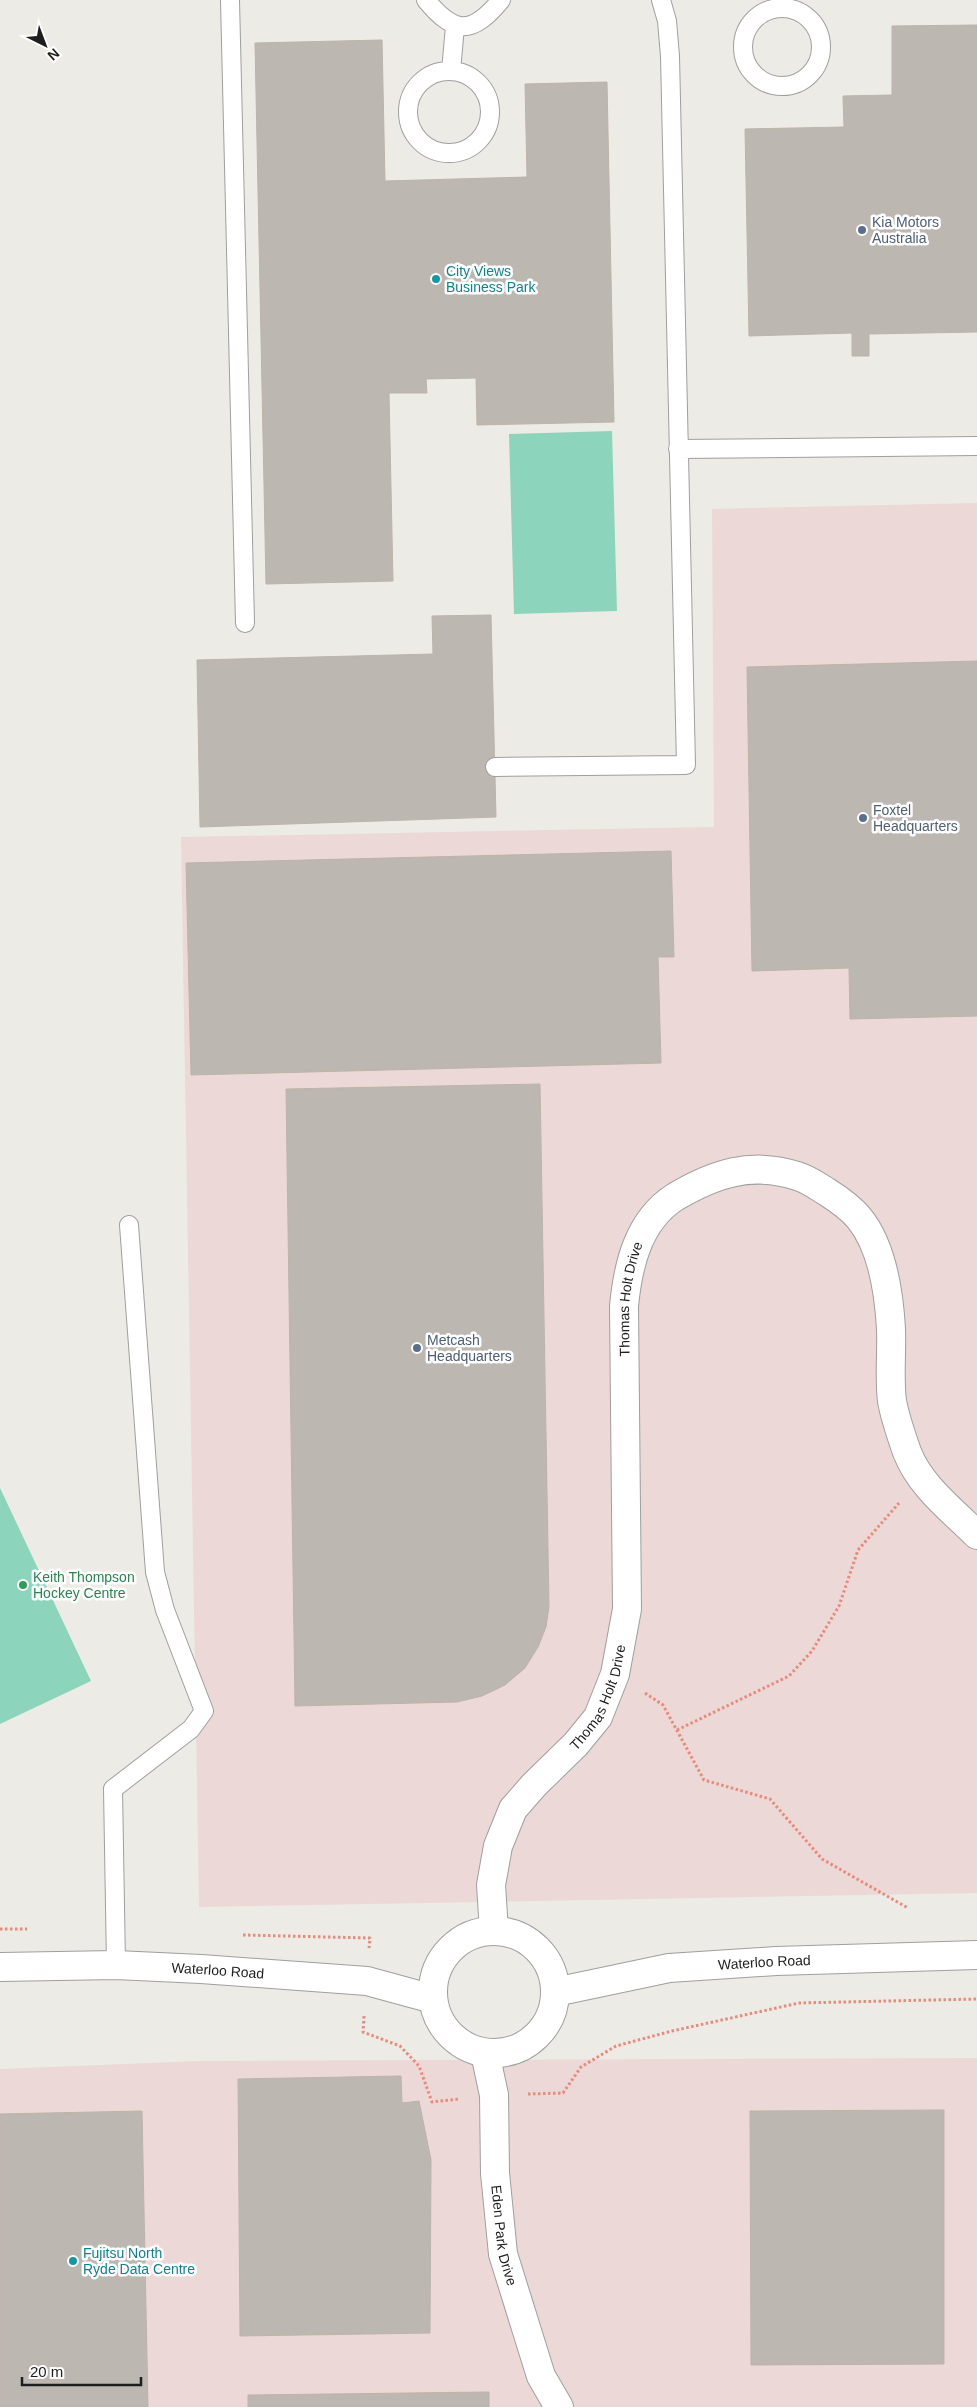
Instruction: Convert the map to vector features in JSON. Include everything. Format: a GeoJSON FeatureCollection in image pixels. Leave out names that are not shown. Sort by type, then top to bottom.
{"type":"FeatureCollection","features":[{"type":"Feature","properties":{"kind":"street","name":"Thomas Holt Drive"},"geometry":{"type":"LineString","coordinates":[[494,1931],[491,1885],[498,1846],[513,1809],[534,1785],[576,1744],[598,1717],[615,1674],[627,1609],[624,1306],[627,1275],[636,1245],[650,1221],[673,1199],[712,1177],[738,1171],[778,1170],[805,1179],[838,1199],[858,1216],[867,1229],[878,1255],[886,1291],[891,1328],[892,1401],[908,1454],[934,1493],[977,1535]]}},
{"type":"Feature","properties":{"kind":"street"},"geometry":{"type":"LineString","coordinates":[[494,1931],[513,1934],[530,1943],[544,1956],[552,1973],[555,1992],[552,2013],[541,2031],[525,2044],[506,2052],[485,2053],[466,2047],[450,2035],[438,2018],[433,1999],[434,1979],[440,1966],[456,1944],[474,1934],[494,1931]]}},
{"type":"Feature","properties":{"kind":"street","name":"Waterloo Road"},"geometry":{"type":"LineString","coordinates":[[555,1992],[669,1968],[776,1961],[977,1955]]}},
{"type":"Feature","properties":{"kind":"street","name":"Waterloo Road"},"geometry":{"type":"LineString","coordinates":[[0,1967],[116,1965],[367,1981],[433,1999]]}},
{"type":"Feature","properties":{"kind":"street","name":"Eden Park Drive"},"geometry":{"type":"LineString","coordinates":[[485,2053],[494,2095],[495,2173],[503,2254],[541,2376],[559,2407]]}},
{"type":"Feature","properties":{"kind":"lane"},"geometry":{"type":"LineString","coordinates":[[230,0],[245,623]]}},
{"type":"Feature","properties":{"kind":"lane"},"geometry":{"type":"LineString","coordinates":[[426,0],[440,17],[455,26],[474,25],[488,16],[501,0]]}},
{"type":"Feature","properties":{"kind":"lane"},"geometry":{"type":"LineString","coordinates":[[494,767],[686,765],[670,56],[667,21],[661,0]]}},
{"type":"Feature","properties":{"kind":"lane"},"geometry":{"type":"LineString","coordinates":[[778,4],[804,14],[814,23],[820,36],[821,49],[819,61],[812,71],[792,85],[768,84],[754,73],[744,57],[743,45],[750,26],[765,12],[778,4]]}},
{"type":"Feature","properties":{"kind":"lane"},"geometry":{"type":"LineString","coordinates":[[451,71],[455,26]]}},
{"type":"Feature","properties":{"kind":"lane"},"geometry":{"type":"LineString","coordinates":[[451,71],[464,74],[476,80],[484,90],[490,114],[488,127],[481,139],[471,148],[458,152],[444,153],[430,149],[419,140],[412,129],[408,115],[410,100],[416,88],[427,78],[451,71]]}},
{"type":"Feature","properties":{"kind":"lane"},"geometry":{"type":"LineString","coordinates":[[678,449],[977,446]]}},
{"type":"Feature","properties":{"kind":"lane"},"geometry":{"type":"LineString","coordinates":[[116,1965],[113,1788],[191,1728],[204,1711],[165,1610],[155,1572],[129,1225]]}},
{"type":"Feature","properties":{"kind":"path"},"geometry":{"type":"LineString","coordinates":[[677,1730],[789,1676],[812,1650],[839,1606],[858,1550],[922,1477]]}},
{"type":"Feature","properties":{"kind":"path"},"geometry":{"type":"LineString","coordinates":[[615,1674],[663,1705],[704,1780],[770,1799],[822,1859],[908,1908]]}},
{"type":"Feature","properties":{"kind":"path"},"geometry":{"type":"LineString","coordinates":[[563,2093],[581,2067],[616,2046],[672,2031],[799,2003],[977,1999]]}},
{"type":"Feature","properties":{"kind":"path"},"geometry":{"type":"LineString","coordinates":[[363,2032],[400,2046],[419,2066],[432,2102]]}},
{"type":"Feature","properties":{"kind":"shaded area"},"geometry":{"type":"Polygon","coordinates":[[[977,503],[977,1893],[199,1907],[181,837],[714,827],[712,509],[977,503]]]}},
{"type":"Feature","properties":{"kind":"shaded area"},"geometry":{"type":"Polygon","coordinates":[[[977,2058],[977,2407],[0,2407],[0,2069],[200,2061],[977,2058]]]}},
{"type":"Feature","properties":{"kind":"green space"},"geometry":{"type":"Polygon","coordinates":[[[612,431],[617,611],[514,614],[509,434],[612,431]]]}},
{"type":"Feature","properties":{"kind":"green space","name":"Keith Thompson Hockey Centre"},"geometry":{"type":"Polygon","coordinates":[[[0,1488],[91,1681],[0,1724],[0,1488]]]}},
{"type":"Feature","properties":{"kind":"building","name":"Kia Motors Australia"},"geometry":{"type":"Polygon","coordinates":[[[977,25],[977,332],[869,334],[869,356],[852,356],[852,333],[749,336],[745,129],[844,127],[843,96],[892,95],[892,26],[977,25]]]}},
{"type":"Feature","properties":{"kind":"building","name":"City Views Business Park"},"geometry":{"type":"Polygon","coordinates":[[[382,40],[385,181],[527,177],[525,84],[607,82],[614,422],[477,425],[476,378],[426,379],[427,393],[389,393],[393,581],[266,584],[255,43],[382,40]]]}},
{"type":"Feature","properties":{"kind":"building"},"geometry":{"type":"Polygon","coordinates":[[[491,615],[496,817],[200,827],[197,660],[433,654],[432,616],[491,615]]]}},
{"type":"Feature","properties":{"kind":"building","name":"Foxtel Headquarters"},"geometry":{"type":"Polygon","coordinates":[[[977,661],[977,1016],[850,1019],[849,968],[752,971],[747,667],[977,661]]]}},
{"type":"Feature","properties":{"kind":"building"},"geometry":{"type":"Polygon","coordinates":[[[671,851],[674,957],[658,957],[661,1063],[191,1075],[186,863],[671,851]]]}},
{"type":"Feature","properties":{"kind":"building","name":"Metcash Headquarters"},"geometry":{"type":"Polygon","coordinates":[[[540,1084],[549,1607],[546,1627],[538,1647],[525,1668],[505,1685],[482,1696],[457,1702],[295,1706],[286,1089],[540,1084]]]}},
{"type":"Feature","properties":{"kind":"building"},"geometry":{"type":"Polygon","coordinates":[[[401,2076],[402,2103],[419,2101],[431,2160],[430,2333],[240,2336],[238,2079],[401,2076]]]}},
{"type":"Feature","properties":{"kind":"building"},"geometry":{"type":"Polygon","coordinates":[[[944,2110],[944,2364],[751,2365],[750,2111],[944,2110]]]}},
{"type":"Feature","properties":{"kind":"building","name":"Fujitsu North Ryde Data Centre"},"geometry":{"type":"Polygon","coordinates":[[[142,2111],[148,2407],[0,2407],[0,2114],[142,2111]]]}},
{"type":"Feature","properties":{"kind":"building"},"geometry":{"type":"Polygon","coordinates":[[[489,2392],[489,2407],[248,2407],[248,2395],[489,2392]]]}},
{"type":"Feature","properties":{"kind":"place","name":"Kia Motors Australia"},"geometry":{"type":"Point","coordinates":[862,230]}},
{"type":"Feature","properties":{"kind":"place","name":"City Views Business Park"},"geometry":{"type":"Point","coordinates":[436,279]}},
{"type":"Feature","properties":{"kind":"place","name":"Foxtel Headquarters"},"geometry":{"type":"Point","coordinates":[863,818]}},
{"type":"Feature","properties":{"kind":"place","name":"Metcash Headquarters"},"geometry":{"type":"Point","coordinates":[417,1348]}},
{"type":"Feature","properties":{"kind":"place","name":"Keith Thompson Hockey Centre"},"geometry":{"type":"Point","coordinates":[23,1585]}},
{"type":"Feature","properties":{"kind":"place","name":"Fujitsu North Ryde Data Centre"},"geometry":{"type":"Point","coordinates":[73,2261]}}]}
